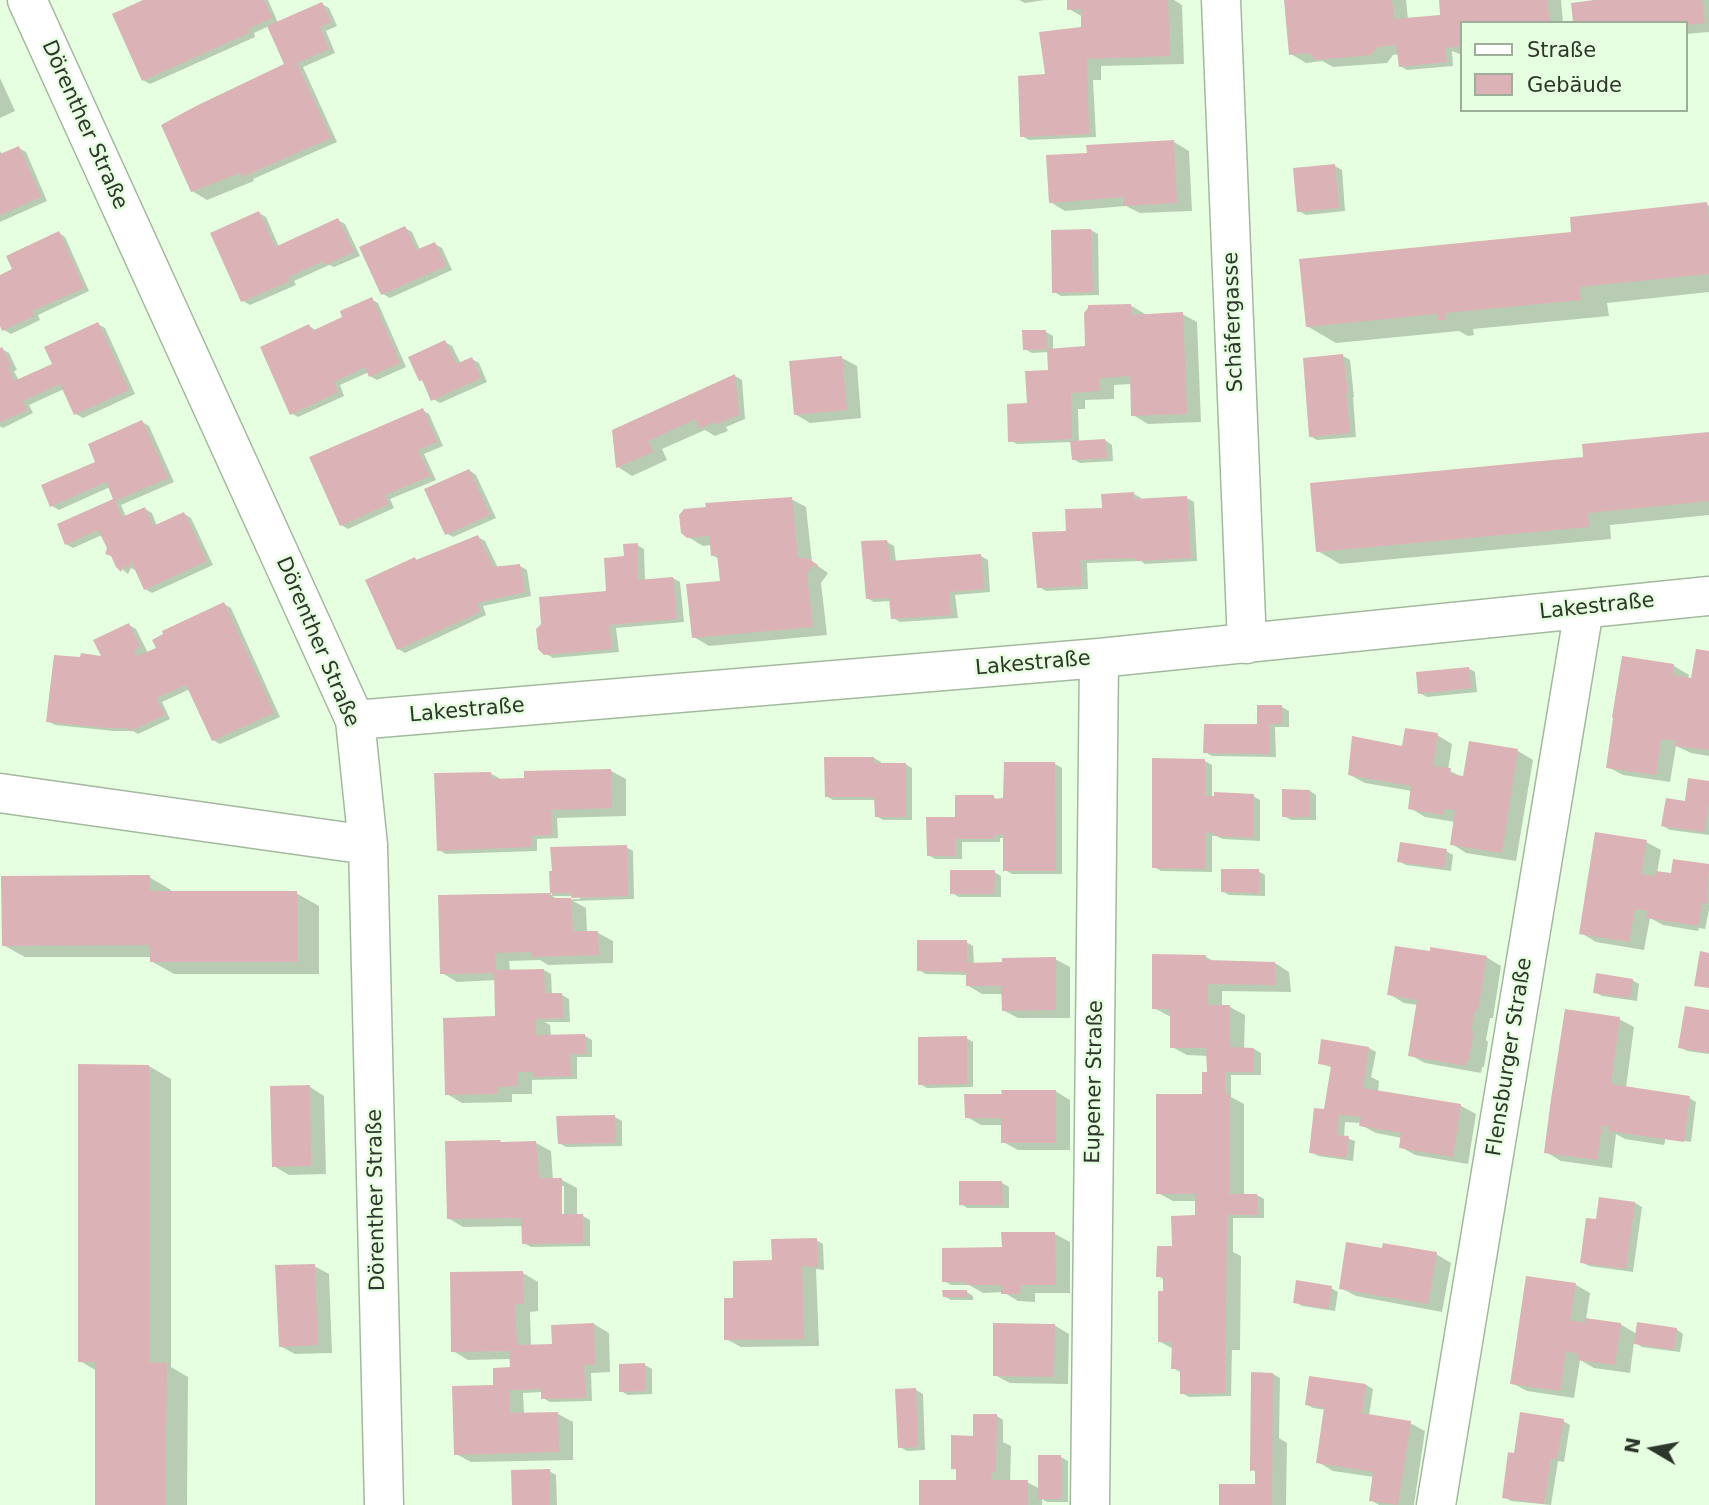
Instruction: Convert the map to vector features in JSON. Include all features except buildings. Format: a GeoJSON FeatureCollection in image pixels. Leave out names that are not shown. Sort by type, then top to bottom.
{"type":"FeatureCollection","features":[{"type":"Feature","properties":{"kind":"street","name":"Dörenther Straße"},"geometry":{"type":"LineString","coordinates":[[27,0],[355,720],[368,845],[384,1505]]}},
{"type":"Feature","properties":{"kind":"street","name":"Schäfergasse"},"geometry":{"type":"LineString","coordinates":[[1221,0],[1247,644]]}},
{"type":"Feature","properties":{"kind":"street","name":"Lakestraße"},"geometry":{"type":"LineString","coordinates":[[355,720],[1099,658],[1709,596]]}},
{"type":"Feature","properties":{"kind":"street","name":"Flensburger Straße"},"geometry":{"type":"LineString","coordinates":[[1436,1505],[1584,608]]}},
{"type":"Feature","properties":{"kind":"street","name":"Eupener Straße"},"geometry":{"type":"LineString","coordinates":[[1090,1505],[1099,658]]}},
{"type":"Feature","properties":{"kind":"street"},"geometry":{"type":"LineString","coordinates":[[0,793],[368,845]]}}]}
